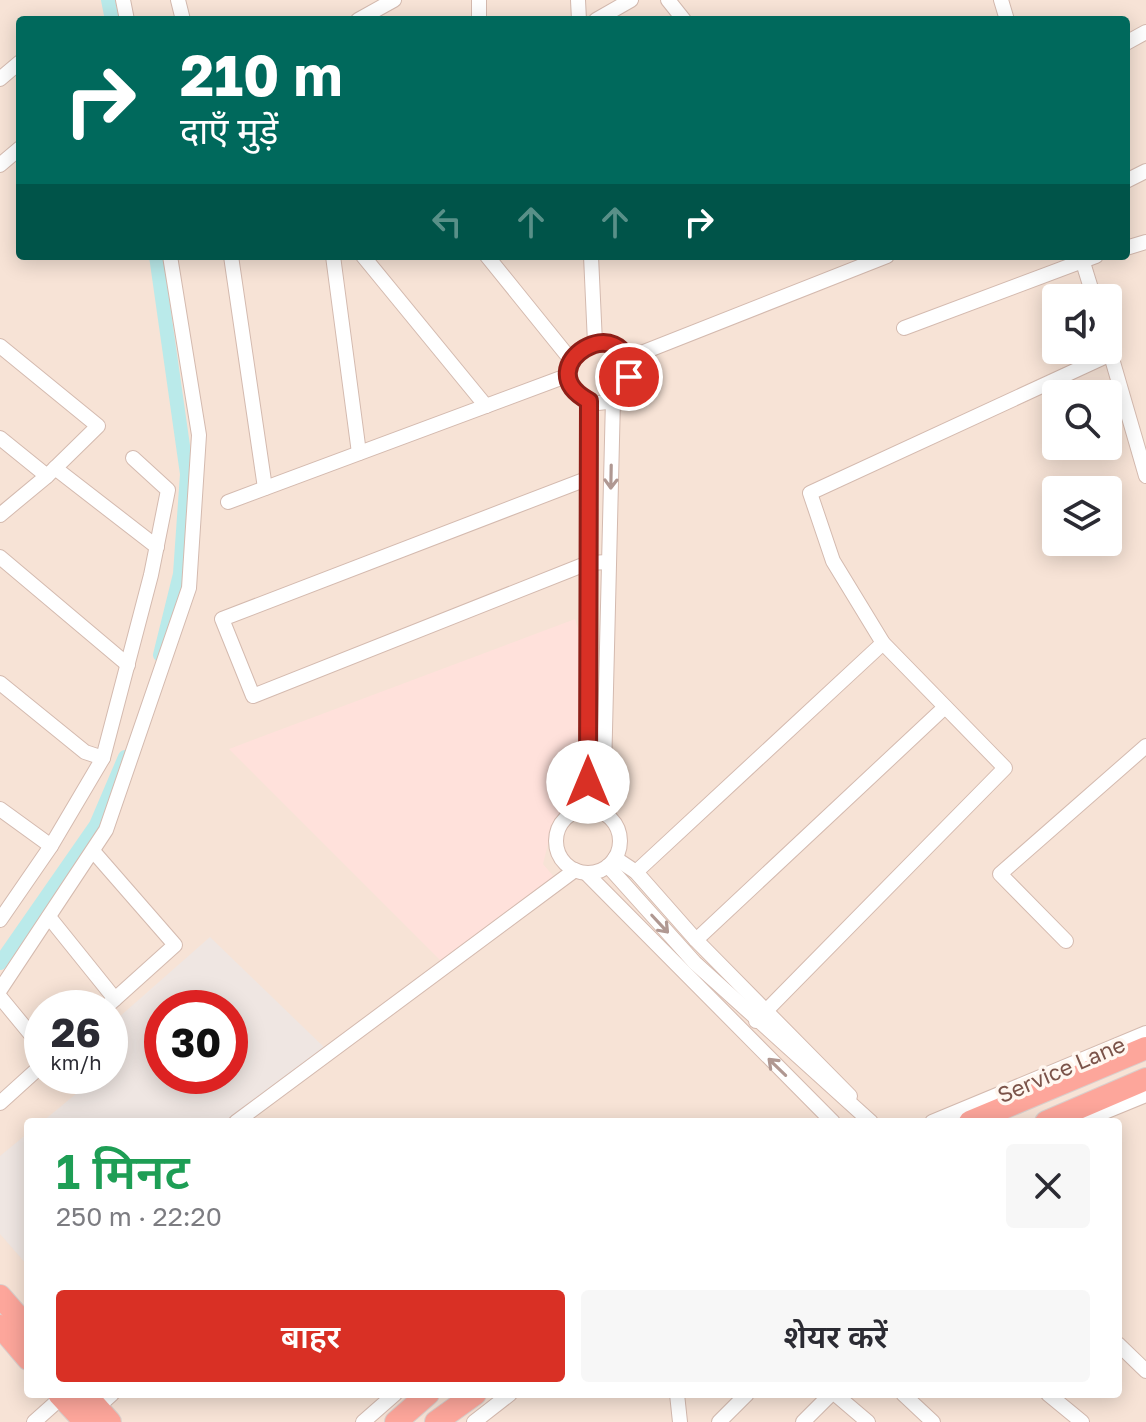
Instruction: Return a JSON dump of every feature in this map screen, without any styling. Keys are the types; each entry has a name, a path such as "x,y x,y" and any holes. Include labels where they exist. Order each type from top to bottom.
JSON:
{"highway":[{"path":"980,1118 1146,1048"},
{"path":"1056,1118 1146,1079"},
{"path":"0,1296 24,1323"},
{"path":"0,1326 24,1354"},
{"path":"396,1422 423,1398"},
{"path":"436,1422 469,1398"}],"street":[{"path":"365,16 394,0"},
{"path":"603,16 631,0"},
{"path":"668,0 681,16"},
{"path":"0,79 16,65"},
{"path":"0,165 16,151"},
{"path":"0,990 106,830 189,588 199,435 171,260"},
{"path":"232,260 265,488"},
{"path":"334,260 359,453"},
{"path":"366,260 486,406"},
{"path":"228,502 486,406 570,367 577,351 595,343 613,346 626,359 629,368 626,386 613,399 589,401 573,389 570,367 490,260"},
{"path":"591,260 595,343"},
{"path":"626,359 866,260"},
{"path":"904,328 1079,260"},
{"path":"1088,260 1092,284"},
{"path":"0,346 98,426 51,472 0,515"},
{"path":"761,1016 1005,768 883,643 833,561 810,493 1078,364"},
{"path":"1114,364 1145,466"},
{"path":"595,811 606,698 613,399"},
{"path":"589,401 588,698 595,811"},
{"path":"0,438 157,547"},
{"path":"589,440 612,439"},
{"path":"0,918 51,846 103,758 157,547 168,490 133,458"},
{"path":"589,478 222,619 253,696 588,563 609,562"},
{"path":"0,557 128,665"},
{"path":"588,623 607,624"},
{"path":"636,872 883,643"},
{"path":"0,683 85,752 103,758"},
{"path":"588,698 606,698"},
{"path":"696,940 945,707"},
{"path":"1066,941 1000,874 1146,746"},
{"path":"0,809 51,846"},
{"path":"612,862 620,838 611,819 595,811 566,817 557,835 560,856 581,871 829,1118"},
{"path":"93,851 175,945 125,990"},
{"path":"612,862 695,963 736,1001 761,1016"},
{"path":"241,1118 581,871 612,862 636,872 761,1016 866,1118"},
{"path":"49,917 101,990"},
{"path":"684,973 695,963"},
{"path":"0,997 24,1026"},
{"path":"723,1014 736,1001"},
{"name":"Service Lane","path":"942,1118 1146,1033"},
{"path":"0,1103 24,1081"},
{"path":"1090,1118 1146,1095"},
{"path":"1122,1348 1146,1371"},
{"path":"363,1422 390,1398"},
{"path":"474,1422 505,1398"},
{"path":"677,1398 680,1422"},
{"path":"719,1422 743,1398"},
{"path":"803,1422 829,1398"},
{"path":"838,1398 868,1422"},
{"path":"907,1398 933,1422"},
{"path":"1053,1398 1082,1422"},
{"path":"34,1422 87,1406"}],"shaded area":[{"path":"0,0 1146,0 1146,1422 0,1422"},
{"path":"575,619 583,644 574,812 549,840 543,864 560,884 449,969 229,749"},
{"path":"210,937 329,1052 241,1118 47,1118 76,1094 128,1094 128,1009 144,995 144,1094 248,1094 248,990 150,990"},
{"path":"24,1136 24,1261 0,1234 0,1156"}],"waterway":[{"path":"108,0 111,16"},
{"path":"157,260 187,474 180,574 160,655"},
{"path":"0,963 96,825 125,757"}],"route":[{"path":"588,782 589,401 573,389 569,379 571,360 585,346 604,343 621,351 629,368 629,377"}]}
